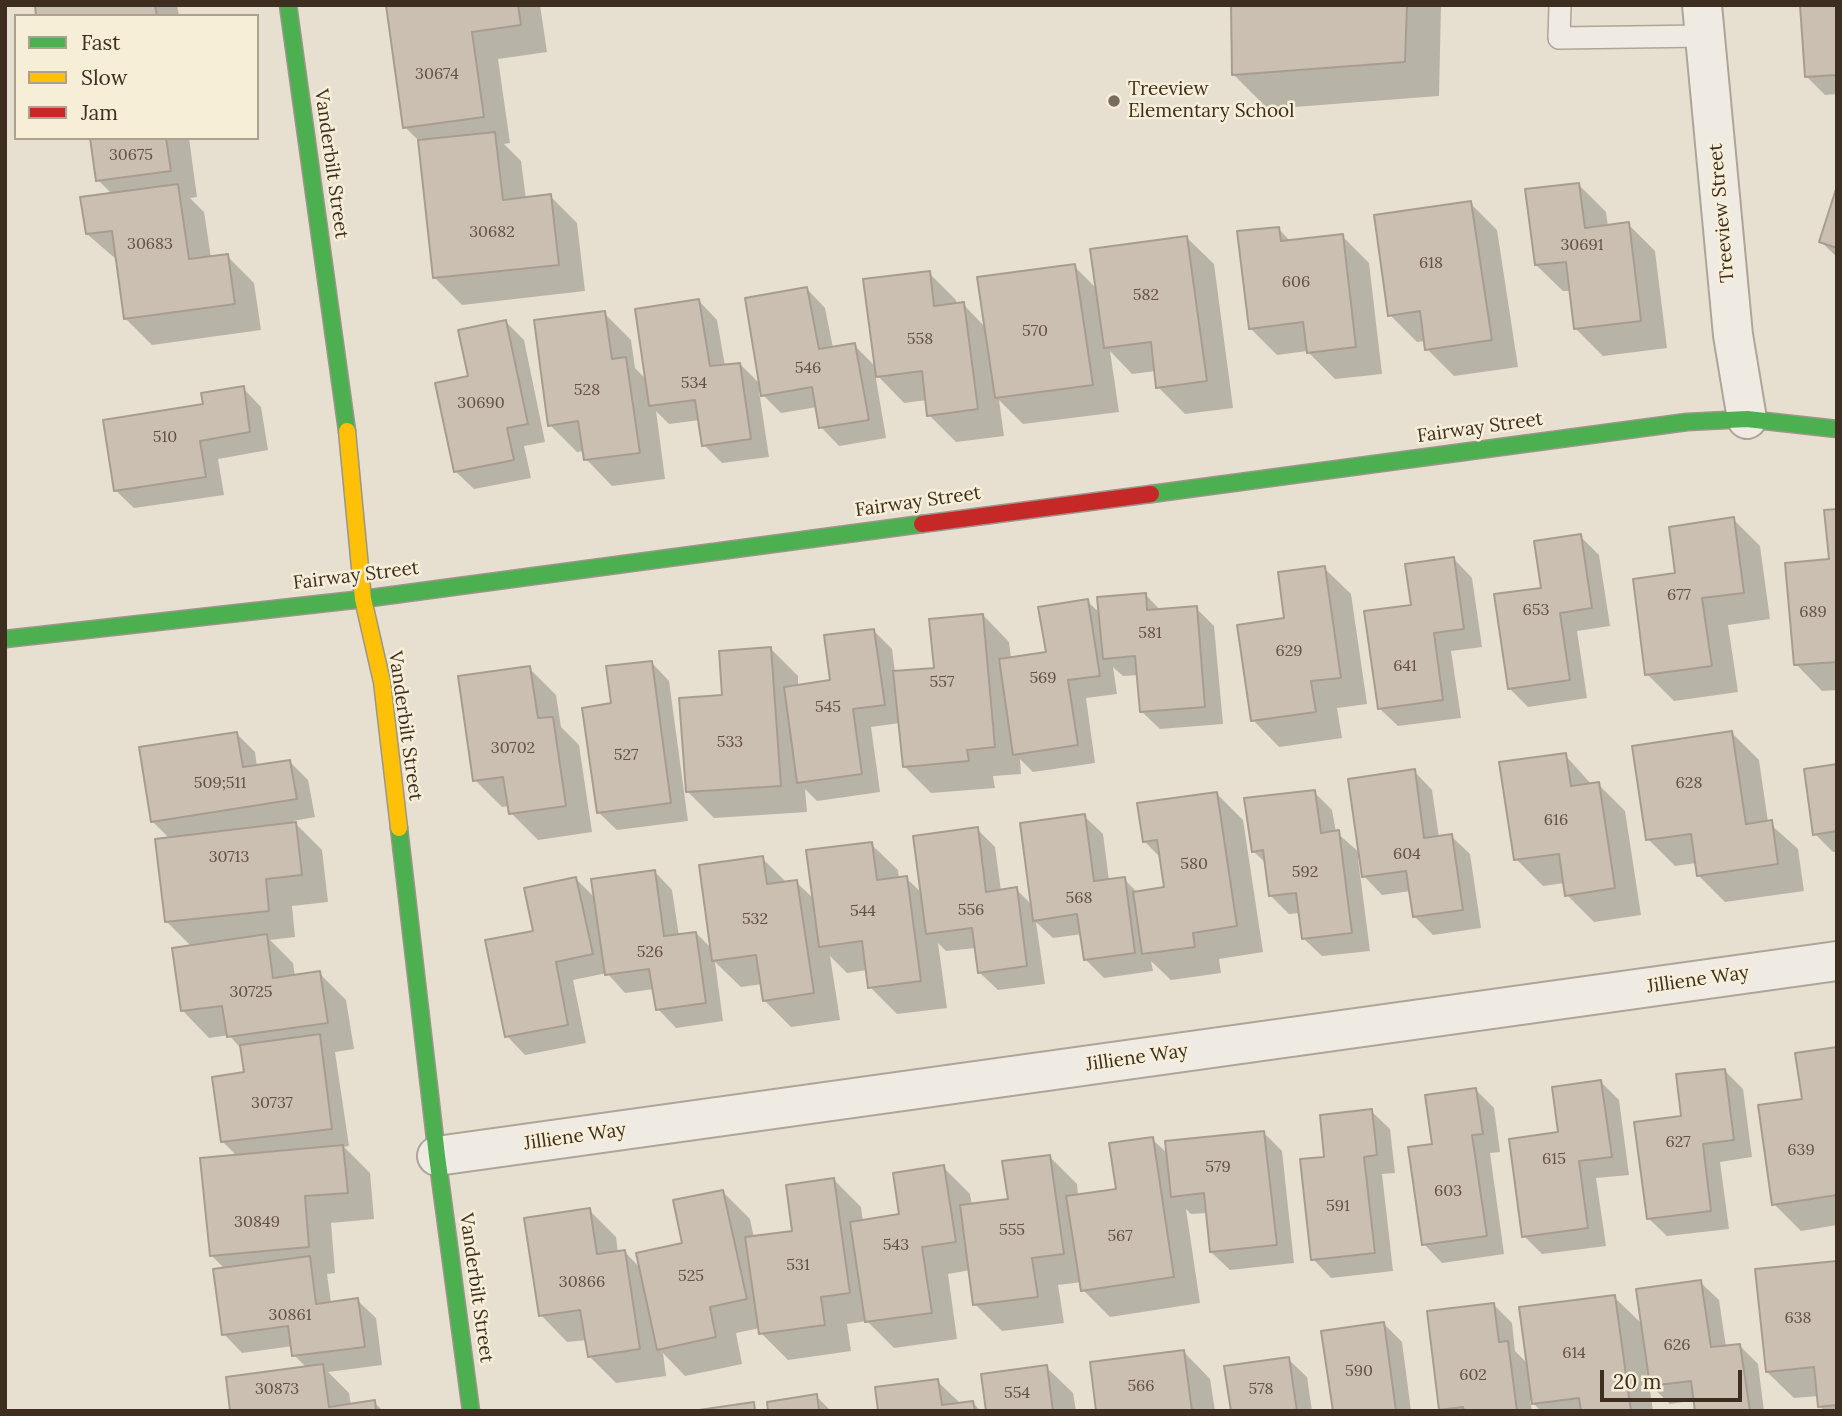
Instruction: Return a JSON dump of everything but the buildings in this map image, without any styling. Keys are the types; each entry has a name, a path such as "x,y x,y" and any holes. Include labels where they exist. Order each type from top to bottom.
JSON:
{"street":[{"name":"Vanderbilt Street","path":"288,5 355,492 363,599 382,682 437,1156 471,1411"},
{"name":"Treeview Street","path":"1704,20 1733,335 1747,419"},
{"name":"Fairway Street","path":"5,639 252,609 363,599 1687,422 1747,419 1837,429"},
{"name":"Jilliene Way","path":"437,1156 1837,961"}],"lane":[{"path":"1560,5 1559,38 1704,20"}],"traffic: fast":[{"path":"288,5 347,431"},
{"path":"1151,494 1687,422 1747,419 1837,429"},
{"path":"5,639 363,599 922,524"},
{"path":"399,828 437,1156 471,1411"}],"traffic: slow":[{"path":"347,431 363,599 382,682 399,828"}],"traffic: jam":[{"path":"922,524 1151,494"}],"place":[{"name":"Treeview Elementary School","path":"1114,101"}]}
